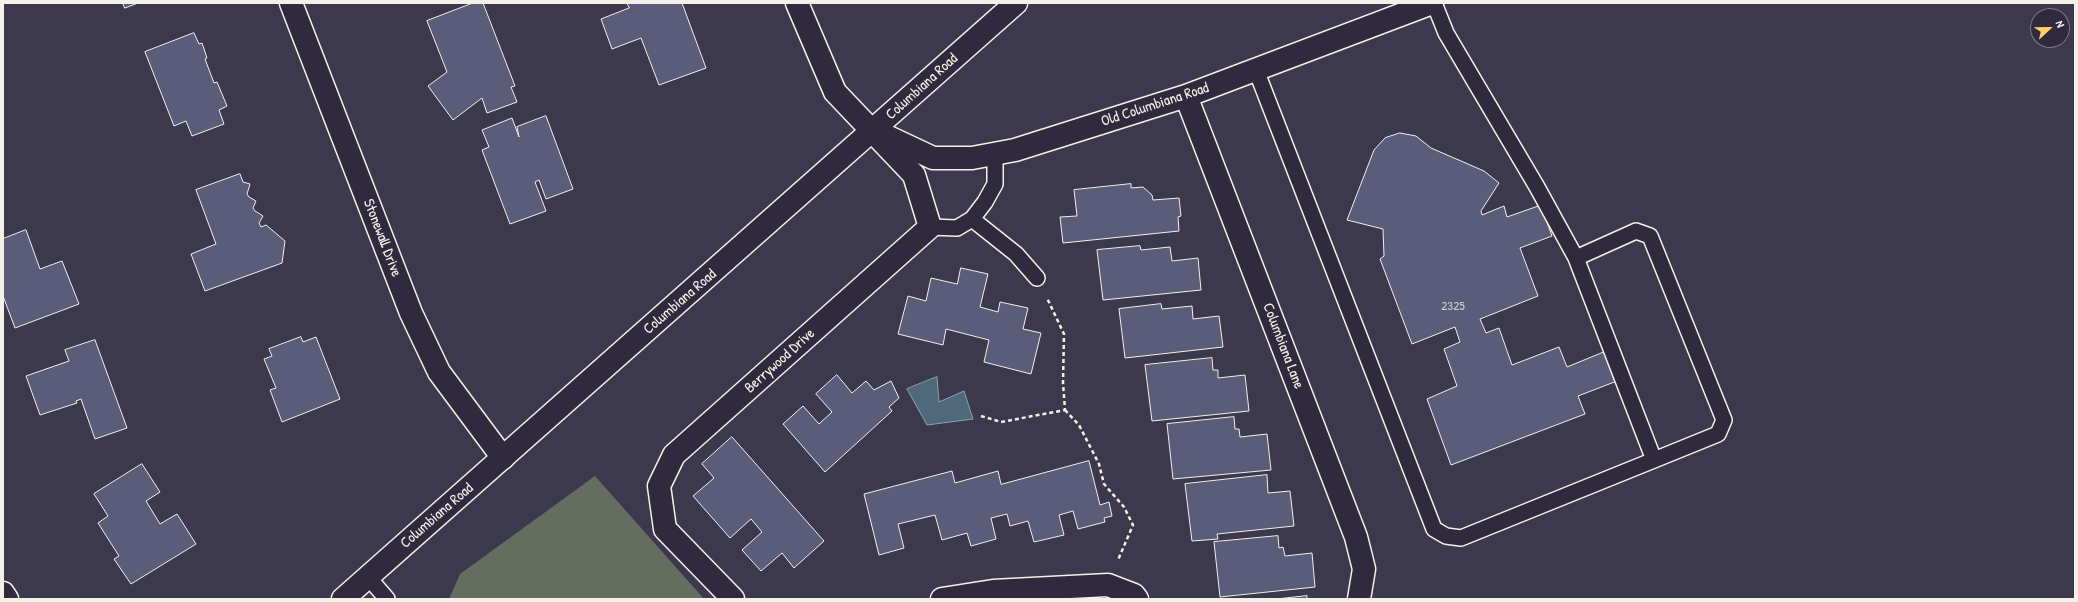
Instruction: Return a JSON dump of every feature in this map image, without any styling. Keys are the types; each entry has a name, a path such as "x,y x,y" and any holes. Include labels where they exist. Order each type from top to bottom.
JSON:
{"street":[{"name":"Stonewall Drive","path":"291,3 411,313 439,372 503,458"},
{"path":"797,3 835,92 874,130 914,175 930,228"},
{"name":"Columbiana Road","path":"343,599 1016,3"},
{"name":"Old Columbiana Road","path":"874,130 934,158 972,158 1015,150 1186,96 1433,3"},
{"name":"Columbiana Lane","path":"1186,96 1356,537 1364,569 1359,599"},
{"name":"Berrywood Drive","path":"733,599 665,530 660,486 674,455 930,228"},
{"path":"942,599 993,592 1108,585 1134,595 1137,599"},
{"path":"3,593 6,599"}],"lane":[{"path":"1433,3 1446,33 1537,187 1576,258 1654,460"},
{"path":"1256,70 1434,529 1446,536 1461,538 1718,434 1724,420 1650,236 1636,231 1576,258"},
{"path":"930,228 957,228 972,219 985,202 995,184 994,153"},
{"path":"972,219 1016,254 1037,278"},
{"path":"368,577 387,599"}],"path":[{"path":"1037,278 1064,334 1063,383 1065,410 1079,425 1099,464 1104,484 1124,507 1133,525 1108,585"},
{"path":"981,416 1001,422 1065,410"}],"green space":[{"path":"595,476 704,599 449,599 460,574"}],"water":[{"path":"937,377 939,402 964,391 973,419 927,425 907,389"}],"building":[{"path":"123,3 138,3 125,8"},
{"path":"473,3 483,3 515,86 511,87 517,102 487,113 482,98 453,120 428,86 447,72 427,21"},
{"path":"627,3 682,3 706,68 659,85 641,38 612,49 601,19 629,8"},
{"path":"194,33 199,44 202,43 207,58 205,59 214,83 217,82 227,106 219,110 224,124 192,136 186,121 174,126 145,52"},
{"path":"546,116 573,189 546,199 539,180 535,182 546,211 510,224 482,150 489,147 482,130 512,118 519,137 517,127"},
{"path":"1400,133 1416,136 1431,148 1484,171 1499,183 1481,211 1482,215 1504,206 1507,217 1541,205 1552,236 1520,248 1538,296 1480,319 1486,333 1499,328 1512,365 1559,347 1567,367 1606,351 1617,381 1578,396 1585,414 1451,465 1427,399 1457,386 1444,349 1460,342 1455,327 1412,344 1380,259 1384,256 1383,229 1347,220 1374,150 1385,138"},
{"path":"240,174 243,182 250,184 247,194 256,201 253,208 263,216 259,223 261,227 266,225 285,241 282,263 205,291 191,254 216,244 196,190"},
{"path":"1131,184 1131,188 1143,187 1152,195 1153,200 1179,198 1181,216 1178,217 1179,231 1063,243 1060,217 1077,216 1074,190"},
{"path":"26,230 40,269 62,261 79,304 15,328 3,296 3,239"},
{"path":"1140,246 1141,250 1170,247 1172,261 1198,258 1201,290 1103,300 1097,250"},
{"path":"961,268 988,274 980,307 998,312 1000,302 1028,308 1023,329 1041,333 1031,374 984,362 989,340 946,329 943,345 898,334 908,296 926,301 931,278 957,284"},
{"path":"1161,304 1162,309 1192,306 1193,319 1219,316 1223,347 1125,358 1119,309"},
{"path":"301,337 303,342 316,337 340,399 282,422 270,390 276,388 264,359 272,356 269,349"},
{"path":"95,340 127,428 95,439 81,399 76,401 77,403 40,415 26,376 69,361 65,350"},
{"path":"1212,358 1213,370 1218,370 1218,378 1245,375 1249,411 1152,421 1145,365"},
{"path":"837,375 852,393 866,381 874,390 891,381 899,398 889,407 892,411 825,472 783,424 803,406 819,424 832,412 816,394"},
{"path":"1234,417 1235,429 1239,429 1240,437 1267,434 1271,470 1173,479 1167,424"},
{"path":"732,437 824,541 794,568 782,553 761,571 742,550 762,532 751,519 730,538 693,496 714,478 702,464"},
{"path":"1089,461 1100,505 1109,502 1112,516 1104,518 1105,522 1078,529 1073,511 1059,515 1064,535 1034,542 1028,521 1010,526 1007,514 991,518 996,539 971,546 967,533 942,540 935,515 898,524 904,548 879,555 864,494 952,471 955,483 998,471 1001,484"},
{"path":"142,464 160,492 146,501 160,524 177,514 196,544 131,584 114,559 119,556 98,523 108,516 94,494"},
{"path":"1267,475 1268,493 1290,491 1294,526 1217,534 1218,539 1192,541 1185,484"},
{"path":"1278,536 1279,548 1283,547 1285,556 1312,553 1315,587 1220,597 1214,542"},
{"path":"1307,596 1307,599 1277,599"}]}
